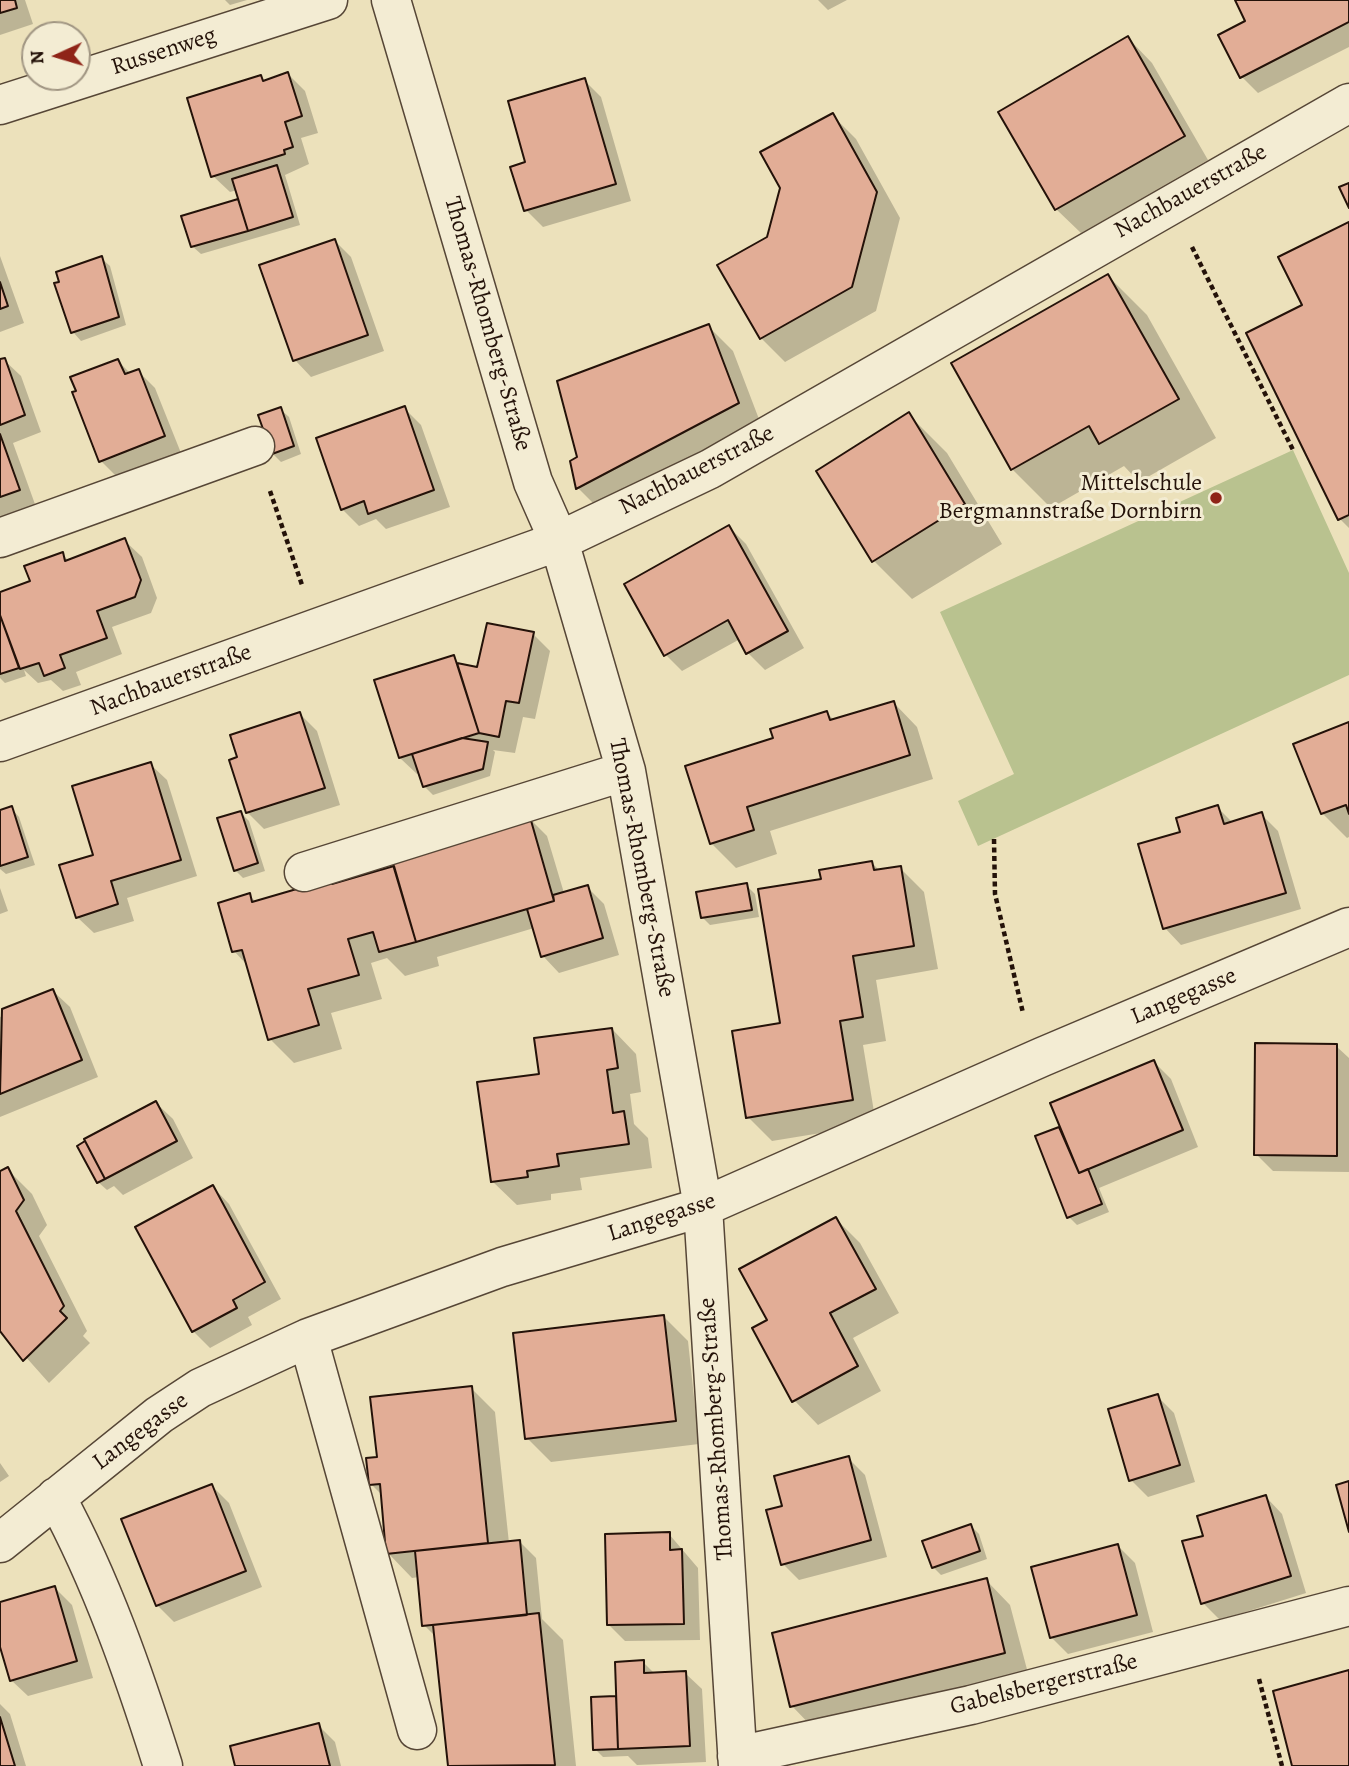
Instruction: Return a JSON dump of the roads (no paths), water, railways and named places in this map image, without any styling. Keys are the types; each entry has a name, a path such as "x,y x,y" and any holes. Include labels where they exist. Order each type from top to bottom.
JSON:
{"street":[{"name":"Russenweg","path":"0,105 328,0"},
{"name":"Thomas-Rhomberg-Straße","path":"391,0 533,482 559,541 626,771 703,1208 738,1761"},
{"name":"Nachbauerstraße","path":"0,742 559,541 710,469 1349,103"},
{"path":"0,538 255,446"},
{"path":"304,872 626,771"},
{"name":"Langegasse","path":"0,1543 159,1415 200,1388 308,1338 502,1267 703,1208 1042,1057 1349,927"},
{"path":"308,1338 417,1730"},
{"path":"57,1497 83,1548 139,1689 163,1766"},
{"name":"Gabelsbergerstraße","path":"738,1761 971,1705 1349,1606"}],"place":[{"name":"Mittelschule Bergmannstraße Dornbirn","path":"1216,498"}]}
